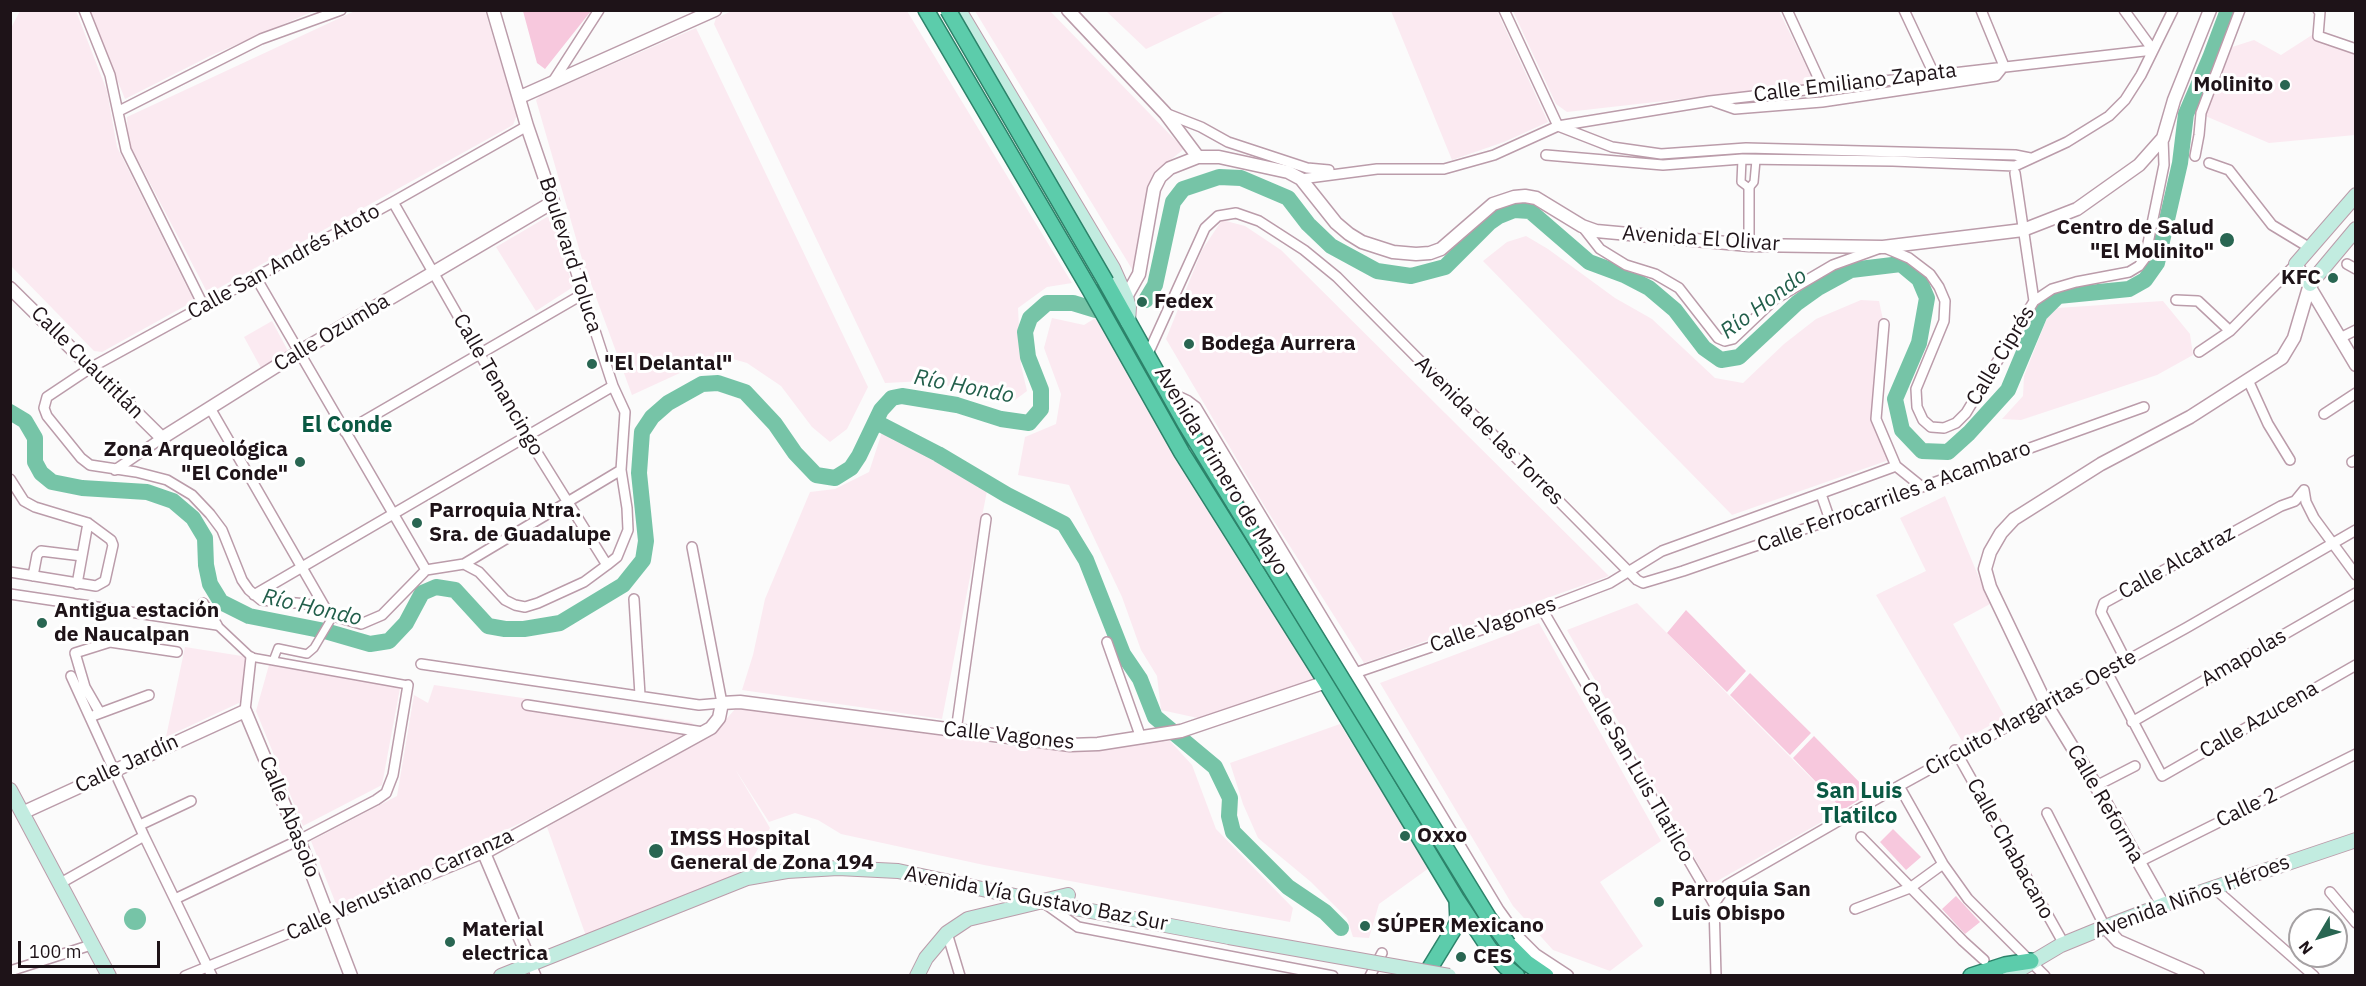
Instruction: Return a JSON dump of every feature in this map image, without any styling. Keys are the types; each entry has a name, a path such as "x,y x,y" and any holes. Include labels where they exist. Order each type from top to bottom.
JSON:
{"highway":[{"name":"Avenida Primero de Mayo","path":"926,10 1182,453 1326,682 1457,900 1489,948 1506,967 1517,975"},
{"name":"Avenida Primero de Mayo","path":"948,10 1185,423 1488,917 1508,944 1527,963 1546,975"},
{"path":"982,105 990,89 995,86 1006,89"},
{"path":"1425,975 1458,922 1457,900"},
{"path":"1978,969 2031,961"}],"main road":[{"name":"Avenida Primero de Mayo","path":"959,10 1113,268 1129,307 1128,322"},
{"path":"2296,264 2310,248 2321,226 2355,195"},
{"path":"2310,284 2355,229"},
{"path":"10,790 16,817 59,884 109,975"},
{"name":"Avenida Niños Héroes","path":"2009,975 2064,944 2105,927 2355,840"},
{"name":"Avenida Vía Gustavo Baz Sur","path":"501,975 534,970 747,878 787,871 838,868 898,871 1042,902 1449,975"},
{"path":"917,975 926,957 946,933 968,919 1068,895"}],"street":[{"path":"84,10 110,75 126,150 203,305"},
{"path":"119,111 261,39 341,10"},
{"name":"Boulevard Toluca","path":"494,10 527,126 613,386 625,412 621,470 628,530 617,557 608,566"},
{"path":"552,83 599,10"},
{"path":"520,97 715,10"},
{"path":"1068,10 1165,113 1198,157"},
{"path":"1504,10 1558,126 1612,147 1661,154 1746,148 2015,155 2030,158"},
{"path":"1786,10 1822,88"},
{"path":"1904,10 1934,74"},
{"path":"1710,100 1735,109 1822,102 1996,76 2004,66 1981,10"},
{"path":"2124,10 2153,50"},
{"path":"1545,155 1663,165 1742,159 1893,161 2015,166 2067,142 2109,116 2125,100 2173,10"},
{"path":"2163,138 2174,100 2210,10"},
{"path":"2195,156 2200,113 2240,10"},
{"path":"2318,10 2320,12 2318,36 2355,49"},
{"name":"Calle Emiliano Zapata","path":"1301,178 1346,172 1444,169 1494,155 1558,126 1710,100 2153,50"},
{"path":"1165,113 1201,127 1228,142 1293,164 1307,168 1346,172"},
{"name":"Calle San Andrés Atoto","path":"115,470 90,465 81,458 47,416 44,402 47,397 92,367 527,126"},
{"name":"Avenida El Olivar","path":"1301,178 1336,224 1362,242 1393,252 1416,254 1441,249 1493,204 1514,197 1526,196 1536,198 1581,226 1612,233 1749,245 1883,247 2023,230 2077,209 2139,165 2163,138"},
{"name":"Calle Ciprés","path":"1883,247 1909,258 1930,274 1946,301 1944,321 1916,389 1917,407 1923,420 1931,427 1944,428 1956,423 1966,413 2034,301 2052,289 2129,272 2139,266 2145,258 2163,165 2163,138"},
{"path":"1661,154 1663,165"},
{"path":"1126,297 1139,274 1154,189 1160,177 1170,168 1198,157 1219,157 1288,172 1301,178"},
{"path":"1742,159 1741,182 1749,188"},
{"path":"1749,245 1749,188 1754,182 1756,160"},
{"path":"2209,163 2229,170 2272,225 2310,248"},
{"path":"2015,173 2034,301"},
{"name":"Calle Tenancingo","path":"393,202 526,435 608,566"},
{"name":"Calle Ozumba","path":"115,470 299,352 553,202"},
{"name":"Avenida de las Torres","path":"1147,356 1205,228 1218,216 1236,213 1259,221 1304,250 1337,277 1643,583"},
{"path":"1581,226 1600,249 1626,265 1655,274 1679,288 1718,338 1725,341 1732,339 1775,299 1833,266 1883,247"},
{"path":"2199,352 2230,332 2296,264 2310,284 2355,365"},
{"path":"255,276 426,570"},
{"path":"2289,460 2268,424 2248,380 2282,358 2294,338 2310,284"},
{"name":"Calle Cuautitlán","path":"10,288 162,438"},
{"path":"345,432 583,294"},
{"path":"2176,300 2198,301 2230,332"},
{"path":"1884,324 1876,419 1896,466 1922,488"},
{"path":"2340,338 2355,330"},
{"name":"Calle Reforma","path":"2163,905 2096,786 2046,704 1990,587 1985,569 1990,552 2001,533 2014,519 2101,464 2190,417 2248,380"},
{"path":"254,595 613,386"},
{"name":"Avenida Primero de Mayo","path":"1168,393 1195,408 1504,920 1535,955 1567,975"},
{"path":"2324,414 2355,393"},
{"name":"Calle Ferrocarriles a Acambaro","path":"1643,583 1922,488 2144,407"},
{"path":"210,408 330,616"},
{"name":"Calle Ferrocarriles a Acambaro","path":"1629,571 1662,551 1896,466"},
{"path":"115,470 136,472 167,480 192,495 222,530 242,580 261,600 307,604 330,616 361,624 370,622 394,605 426,570 464,564 621,470"},
{"path":"10,479 24,501 34,507 88,524 111,540 113,545 105,581 96,586 10,572"},
{"name":"Calle Alcatraz","path":"2126,661 2101,612 2104,603 2295,501 2304,490 2306,502 2314,518 2333,543"},
{"path":"1821,494 1830,520"},
{"path":"956,731 986,519"},
{"path":"77,584 88,524"},
{"name":"Circuito Margaritas Oeste","path":"1714,904 1727,885 1956,752 2107,672 2355,530"},
{"path":"2333,543 2355,575"},
{"path":"421,664 699,705 722,703 692,547"},
{"path":"33,576 37,555 41,551 82,556"},
{"path":"464,564 478,572 505,600 525,607 584,582 608,566"},
{"name":"Calle Vagones","path":"1355,673 1542,609 1610,583 1629,571"},
{"name":"Amapolas","path":"2132,722 2355,593"},
{"path":"10,594 216,625"},
{"path":"634,599 640,695"},
{"path":"175,899 299,840 386,793 393,775 408,685 251,657 216,625 203,603"},
{"name":"Calle San Luis Tlatilco","path":"1542,609 1714,904 1716,975"},
{"path":"273,661 278,648 307,654 321,637 330,616"},
{"path":"100,713 85,687 75,653 111,642 177,652"},
{"path":"1107,642 1141,738"},
{"path":"244,711 251,657"},
{"name":"Calle Azucena","path":"2132,722 2162,776 2355,665"},
{"path":"2107,672 2132,722"},
{"path":"71,676 144,836 210,971"},
{"name":"Calle Vagones","path":"722,703 740,702 1070,745 1141,738 1181,731 1326,682"},
{"path":"90,717 149,695"},
{"name":"Calle Venustiano Carranza","path":"185,975 210,971 484,853 711,728 719,718 722,703"},
{"path":"527,705 703,732"},
{"name":"Calle Jardín","path":"16,817 244,711"},
{"name":"Calle Abasolo","path":"244,711 299,840 351,975"},
{"path":"1375,765 1401,749"},
{"name":"Calle Chabacano","path":"1956,752 2064,944"},
{"name":"Calle 2","path":"2139,862 2355,754"},
{"path":"2096,786 2135,766"},
{"path":"1899,786 1943,864 1968,899 2045,975"},
{"path":"140,825 191,801"},
{"path":"2047,813 2105,927 2118,941 2198,975"},
{"path":"59,884 144,836"},
{"path":"1861,837 1910,888 1978,969"},
{"path":"484,853 534,970"},
{"path":"1855,909 1910,888 1943,864"},
{"path":"2214,888 2314,975"},
{"path":"2330,892 2355,923"},
{"path":"1042,902 1078,927 1333,975"},
{"path":"946,933 960,975"},
{"path":"10,971 91,945"},
{"path":"1370,975 1382,953"}],"shaded area":[{"path":"357,10 485,11 517,115 513,125 208,294 128,141 127,117"},
{"path":"523,10 591,11 545,69 537,63"},
{"path":"20,11 76,11 107,91 117,147 194,301 102,352 94,351 11,266 10,30"},
{"path":"89,11 314,11 210,56 125,99"},
{"path":"732,11 907,11 1072,283 1047,287 1018,308 1021,365 1027,391 1015,400 926,381 885,383 714,24 716,18"},
{"path":"975,11 1050,11 1184,149 1158,170 1149,193 1135,274"},
{"path":"1106,11 1226,11 1146,49"},
{"path":"1391,11 1497,11 1548,122 1504,142 1452,160"},
{"path":"1513,11 1779,11 1815,84 1567,112 1556,104"},
{"path":"696,28 868,387 847,429 830,442 812,427 781,386 747,363 719,355 632,395 582,259 536,100 540,96"},
{"name":"Molinito","path":"2312,35 2355,53 2355,135 2269,143 2203,115 2229,48 2254,40 2281,55"},
{"path":"547,217 552,219 573,287 536,311 496,247"},
{"path":"1222,220 1245,226 1281,250 1609,576 1364,663 1265,507 1166,339 1202,250"},
{"path":"1526,236 1548,249 1615,298 1652,319 1715,378 1743,383 1784,344 1816,319 1861,300 1879,301 1884,324 1875,364 1872,416 1889,460 1732,515 1483,261 1507,242"},
{"path":"2163,301 2190,334 2193,355 2157,375 2021,420 2002,419 2023,396 2024,376 2047,318 2057,308"},
{"path":"1097,317 1316,680 1207,720 1161,710 1157,676 1141,650 1122,597 1069,485 1018,475 1025,437 1056,424 1061,394 1044,348 1052,318 1084,325"},
{"path":"272,321 288,351 261,368 244,337"},
{"path":"883,429 987,491 942,719 742,690 753,655 765,599 810,492 835,489 869,472"},
{"path":"1945,496 1990,604 1953,624 2005,717 1962,741 1876,595 1926,571 1900,518"},
{"path":"1637,603 1843,810 1710,885 1567,630"},
{"path":"1686,610 1746,671 1727,692 1667,633"},
{"path":"1539,623 1661,841 1600,882 1643,946 1610,971 1553,950 1513,906 1380,683"},
{"path":"185,647 248,657 241,702 166,737"},
{"path":"269,665 400,688 382,785 303,826 256,711"},
{"path":"1750,673 1811,733 1790,755 1730,695"},
{"path":"434,685 693,723 686,733 529,819 457,853 408,880 338,909 311,841 397,796 414,695 428,703"},
{"path":"747,707 1026,748 1066,749 1170,741 1192,765 1216,829 1293,908 1290,922 984,865 841,834 818,820 795,813 769,822 735,769 770,828 744,873 586,936 547,827 713,734 736,708"},
{"path":"1340,724 1429,868 1379,904 1369,938 1353,937 1347,918 1311,882 1258,838 1243,804 1230,763"},
{"path":"1814,736 1870,793 1843,810 1793,758"},
{"path":"1893,829 1921,857 1906,870 1880,842"},
{"path":"1956,896 1980,922 1965,934 1942,909"},
{"path":"135,908 143,911 146,919 143,927 135,930 127,927 124,919 127,911"}],"waterway":[{"name":"Río Hondo","path":"1146,300 1155,285 1173,202 1183,189 1219,177 1241,178 1288,198 1308,224 1331,246 1377,271 1411,276 1445,267 1499,216 1514,210 1530,211 1589,262 1624,275 1649,288 1675,310 1704,348 1721,360 1739,357 1797,303 1818,288 1851,270 1901,264 1919,279 1927,298 1919,343 1895,399 1902,430 1922,451 1948,452 1969,433 2008,390 2040,314 2058,296 2129,289 2145,280 2157,263 2180,163 2186,114 2228,10"},
{"name":"Río Hondo","path":"10,412 25,421 35,438 35,462 41,473 52,482 82,488 147,492 173,501 193,518 205,538 206,565 210,584 221,602 249,616 325,631 370,644 389,641 406,623 422,593 436,587 455,590 488,626 524,629 560,623 623,585 643,560 646,541 639,473 642,432 652,417 668,403 702,384 718,383 745,392 775,424 795,453 816,475 835,478 851,468 881,410 892,398 902,396 957,405 1001,419 1029,423 1041,409 1041,390 1028,357 1025,332 1030,318 1047,303 1073,303 1096,310"},
{"path":"876,422 1064,524 1086,560 1123,654 1140,679 1155,717 1215,767 1230,798 1229,816 1233,832 1288,887 1325,912 1341,928"}],"place":[{"name":"Molinito","path":"2285,85"},
{"name":"Centro de Salud \"El Molinito\"","path":"2227,240"},
{"name":"KFC","path":"2333,278"},
{"name":"Fedex","path":"1142,302"},
{"name":"Bodega Aurrera","path":"1189,344"},
{"name":"\"El Delantal\"","path":"592,364"},
{"name":"Zona Arqueológica \"El Conde\"","path":"300,462"},
{"name":"Parroquia Ntra. Sra. de Guadalupe","path":"417,523"},
{"name":"Antigua estación de Naucalpan","path":"42,623"},
{"name":"Oxxo","path":"1405,836"},
{"name":"IMSS Hospital General de Zona 194","path":"656,851"},
{"name":"Parroquia San Luis Obispo","path":"1659,902"},
{"name":"SÚPER Mexicano","path":"1365,926"},
{"name":"Material electrica","path":"450,942"},
{"name":"CES","path":"1461,957"}],"district":[{"name":"El Conde","path":"347,426"},
{"name":"San Luis Tlatilco","path":"1859,804"}]}
